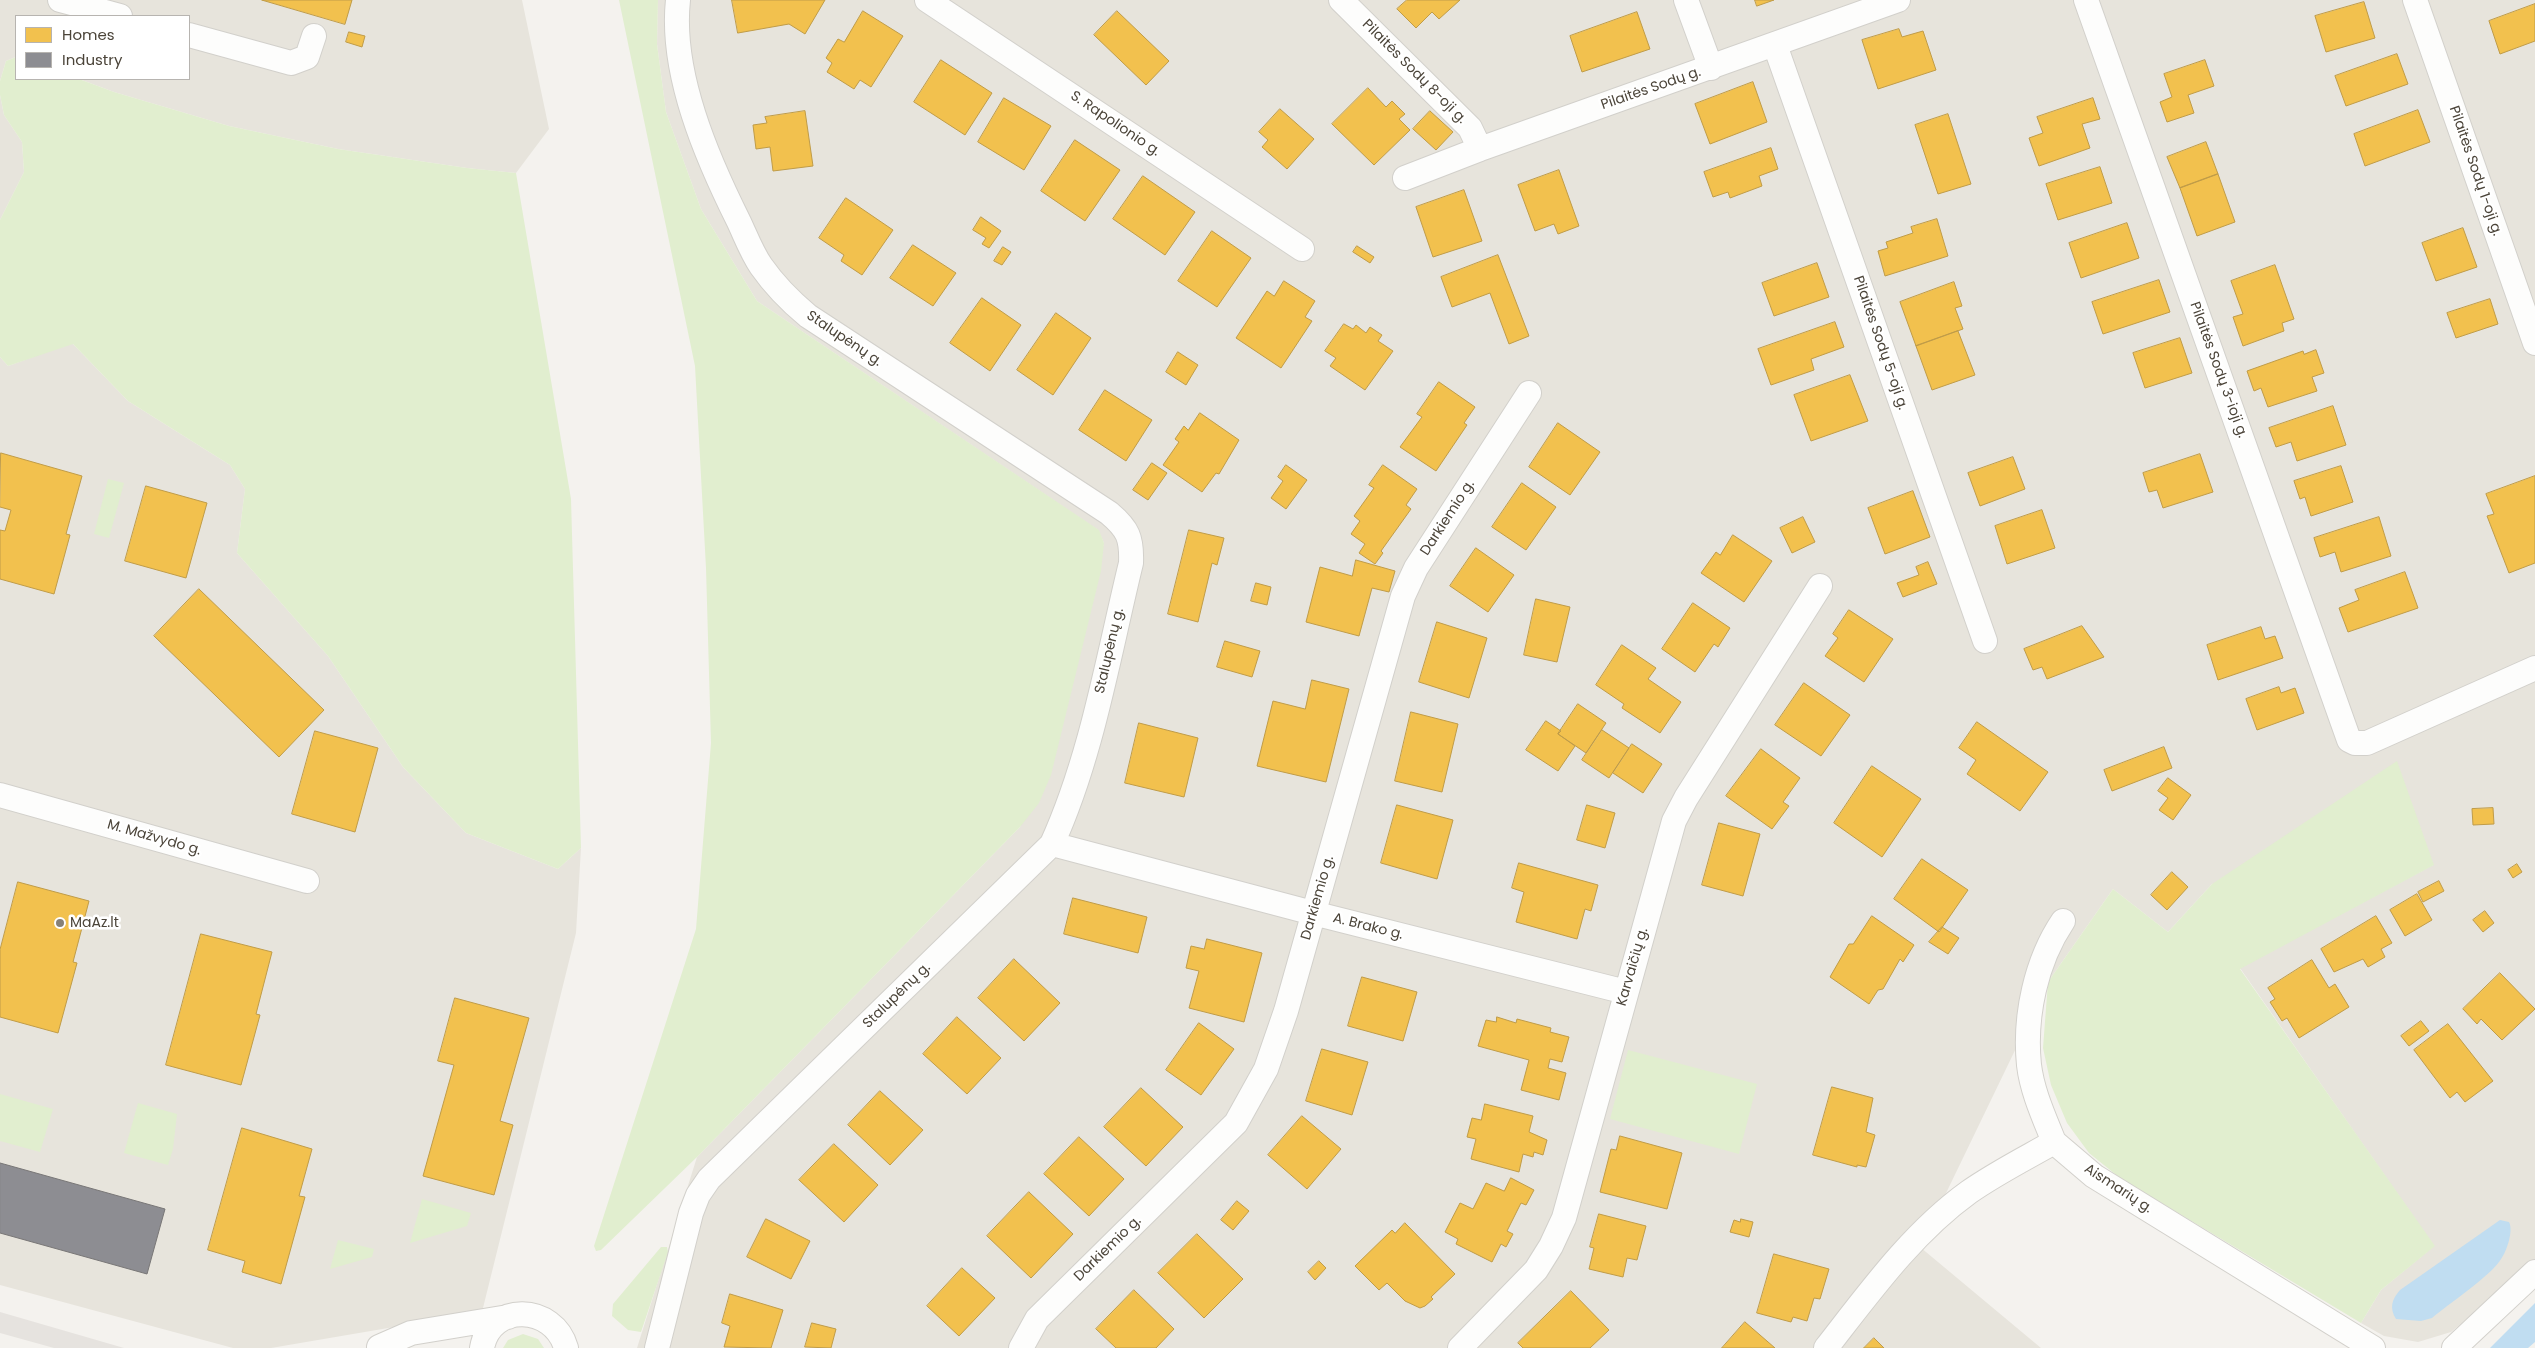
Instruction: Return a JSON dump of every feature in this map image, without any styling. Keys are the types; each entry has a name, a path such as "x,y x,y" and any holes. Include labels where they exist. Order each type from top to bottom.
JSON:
{"street":[{"path":"60,0 116,15"},
{"name":"Stalupėnų g.","path":"657,1348 688,1222 698,1196 709,1179 1052,844 1070,803 1093,721 1131,563 1132,543 1123,525 1109,514 808,316 782,294 760,264 725,194 692,111 680,52 676,20 678,0"},
{"name":"S. Rapolionio g.","path":"927,0 1302,249"},
{"name":"Pilaitės Sodų 8-oji g.","path":"1341,0 1470,128 1480,149"},
{"path":"1686,0 1710,68"},
{"name":"Pilaitės Sodų g.","path":"1405,178 1480,149 1898,0"},
{"name":"Pilaitės Sodų 3-ioji g.","path":"2086,0 2349,740 2355,743 2367,743 2535,668"},
{"name":"Pilaitės Sodų 1-oji g.","path":"2415,0 2535,343"},
{"path":"190,35 291,63 307,56 314,36"},
{"name":"Pilaitės Sodų 5-oji g.","path":"1774,45 1985,641"},
{"name":"Darkiemio g.","path":"1021,1348 1036,1319 1236,1123 1266,1069 1286,1011 1404,596 1416,568 1529,393"},
{"name":"Karvaičių g.","path":"1460,1348 1536,1270 1551,1246 1564,1218 1674,821 1686,798 1820,586"},
{"name":"M. Mažvydo g.","path":"0,795 307,881"},
{"name":"A. Brako g.","path":"1052,844 1313,913 1626,992"},
{"path":"1826,1348 1880,1279 1940,1215 1970,1191 2054,1142 2037,1100 2029,1065 2029,1031 2035,986 2042,961 2063,921"},
{"name":"Aismarių g.","path":"2054,1142 2094,1176 2373,1348"},
{"path":"2454,1348 2535,1272"},
{"path":"382,1348 411,1333 520,1314 534,1315 546,1320 557,1329 568,1346"},
{"path":"482,1348 488,1333 497,1323 508,1317"}],"shaded area":[{"path":"0,0 522,0 549,129 516,173 467,168 338,149 229,126 114,92 82,80 190,80 190,15 15,15 15,57 6,61 0,81"},
{"path":"658,0 2535,0 2535,1262 2451,1332 2418,1342 2384,1336 2361,1323 2381,1290 2434,1246 2240,968 2433,865 2212,884 2168,932 2113,889 2048,982 1920,1247 2041,1348 637,1348 697,1157 1020,827 1104,543 1098,530 757,301 701,209 666,112 657,44"},
{"path":"0,95 4,115 22,142 24,172 0,220"},
{"path":"72,343 128,401 230,465 245,489 237,553 328,656 403,767 466,833 558,869 581,848 576,933 482,1312 271,1348 233,1348 0,1285 0,357 8,366"},
{"path":"0,1312 124,1348 54,1348 0,1333"}],"green space":[{"path":"619,0 658,0 657,44 666,112 701,209 757,301 1099,530 1104,543 1101,571 1051,775 1039,803 1020,827 697,1157 601,1250 596,1251 594,1246 696,929 711,743 706,568 695,366"},
{"path":"15,57 15,80 82,80 114,92 229,126 338,149 467,168 516,173 571,499 581,848 558,869 466,833 403,767 328,656 237,553 245,489 230,465 128,401 73,344 8,366 0,357 0,220 24,172 22,142 4,115 0,95 0,81 6,61"},
{"path":"108,479 124,483 109,538 94,534"},
{"path":"2397,761 2434,865 2240,969 2435,1246 2381,1290 2361,1323 2120,1178 2089,1153 2067,1123 2051,1085 2043,1048 2048,982 2113,889 2168,932 2212,884"},
{"path":"1628,1050 1757,1084 1739,1154 1610,1119"},
{"path":"0,1094 53,1109 40,1152 0,1141"},
{"path":"138,1103 177,1114 173,1149 168,1165 124,1153"},
{"path":"422,1199 471,1213 467,1226 410,1243"},
{"path":"338,1240 374,1249 372,1257 330,1269"},
{"path":"661,1247 667,1247 668,1252 641,1332 628,1330 612,1316 613,1304"},
{"path":"523,1334 538,1339 544,1348 503,1348 508,1340"}],"water":[{"path":"2500,1220 2509,1222 2511,1231 2504,1254 2493,1269 2432,1318 2421,1321 2396,1319 2392,1304 2400,1290"},
{"path":"2535,1303 2535,1342 2528,1348 2490,1348"}],"building: Homes":[{"path":"262,0 352,0 345,24"},
{"path":"732,0 825,0 805,34 789,24 738,33"},
{"path":"1407,0 1460,0 1439,19 1432,12 1416,28 1397,9"},
{"path":"1755,0 1774,0 1757,6"},
{"path":"2364,2 2375,38 2326,52 2315,16"},
{"path":"2535,4 2535,41 2500,54 2489,21"},
{"path":"863,11 903,36 871,87 860,80 854,89 827,72 832,63 826,58 838,39 844,42"},
{"path":"1117,11 1169,61 1146,85 1094,35"},
{"path":"1637,12 1650,49 1582,72 1570,36"},
{"path":"1899,29 1902,37 1923,31 1936,70 1878,89 1862,40"},
{"path":"349,32 365,36 362,47 346,42"},
{"path":"2397,54 2408,84 2346,106 2335,76"},
{"path":"941,60 992,93 965,135 914,102"},
{"path":"2205,60 2214,86 2188,95 2194,113 2167,122 2160,102 2172,97 2164,74"},
{"path":"1753,82 1767,122 1710,144 1695,104"},
{"path":"1368,88 1386,107 1392,101 1405,114 1399,119 1410,130 1374,165 1332,124"},
{"path":"1004,98 1051,126 1024,170 978,142"},
{"path":"2093,98 2100,119 2082,124 2090,148 2039,166 2029,138 2043,133 2037,117"},
{"path":"1280,109 1314,139 1287,169 1262,147 1268,140 1259,132"},
{"path":"2418,110 2430,142 2365,166 2354,134"},
{"path":"805,111 813,166 773,171 770,147 756,149 753,125 767,123 765,117"},
{"path":"1430,111 1453,132 1436,150 1413,129"},
{"path":"1948,114 1971,184 1938,194 1915,125"},
{"path":"1075,140 1120,170 1085,221 1041,191"},
{"path":"2206,142 2218,174 2180,188 2167,157"},
{"path":"1771,148 1778,169 1759,176 1762,186 1730,198 1728,192 1713,197 1704,172"},
{"path":"2100,167 2112,203 2058,220 2046,184"},
{"path":"1559,170 1579,226 1558,234 1554,224 1535,231 1518,185"},
{"path":"2218,174 2235,222 2197,236 2180,188"},
{"path":"1143,176 1195,212 1165,255 1113,219"},
{"path":"1464,190 1482,241 1433,257 1416,207"},
{"path":"846,198 893,230 862,275 841,261 844,255 819,238"},
{"path":"981,217 1001,231 989,248 982,244 986,238 973,230"},
{"path":"1937,219 1948,256 1885,276 1878,251 1888,248 1886,242 1913,233 1911,227"},
{"path":"2127,223 2139,258 2081,278 2069,243"},
{"path":"2463,228 2477,267 2436,281 2422,243"},
{"path":"1212,231 1251,258 1217,307 1178,281"},
{"path":"913,245 956,273 933,306 890,278"},
{"path":"1357,246 1374,257 1370,263 1353,252"},
{"path":"1003,247 1011,252 1002,265 994,261"},
{"path":"1498,255 1529,336 1509,344 1490,293 1452,307 1441,277"},
{"path":"1817,263 1829,297 1774,316 1762,283"},
{"path":"2275,265 2294,319 2282,323 2284,331 2243,346 2233,317 2243,314 2231,281"},
{"path":"2159,280 2170,312 2103,334 2092,302"},
{"path":"1284,281 1315,301 1305,317 1312,321 1281,368 1236,338 1267,291 1274,296"},
{"path":"1954,282 1962,306 1955,308 1963,329 1916,346 1900,302"},
{"path":"982,298 1021,325 990,371 950,343"},
{"path":"2490,299 2498,324 2456,338 2447,313"},
{"path":"1056,313 1091,338 1053,395 1017,370"},
{"path":"1835,322 1844,347 1811,359 1814,370 1771,385 1758,349"},
{"path":"1344,324 1353,329 1356,325 1366,333 1370,327 1382,335 1378,341 1393,351 1365,390 1330,366 1336,358 1325,351"},
{"path":"1958,331 1975,375 1932,390 1916,346"},
{"path":"2180,338 2192,373 2145,388 2133,353"},
{"path":"2316,350 2324,373 2312,377 2317,391 2268,407 2261,388 2254,391 2247,371 2303,351 2304,354"},
{"path":"1178,352 1198,365 1186,385 1166,372"},
{"path":"1850,375 1868,421 1811,441 1794,395"},
{"path":"1439,382 1475,407 1464,423 1467,425 1436,471 1400,447 1422,417 1417,414"},
{"path":"1105,390 1152,420 1126,461 1079,430"},
{"path":"2333,406 2346,445 2297,461 2291,442 2276,447 2269,428"},
{"path":"1200,413 1239,440 1219,474 1216,473 1202,492 1163,465 1179,442 1175,439 1184,426 1188,430"},
{"path":"1558,423 1600,452 1570,495 1529,467"},
{"path":"1,453 82,476 66,534 70,535 54,594 0,579 0,530 5,531 11,510 0,507"},
{"path":"2200,454 2213,492 2163,508 2157,490 2149,492 2143,473"},
{"path":"2013,457 2025,489 1980,506 1968,473"},
{"path":"1152,463 1167,473 1148,500 1133,490"},
{"path":"1286,465 1307,480 1286,509 1271,498 1283,481 1278,477"},
{"path":"1383,465 1417,489 1406,505 1411,509 1381,551 1383,553 1375,564 1359,553 1365,544 1351,534 1360,521 1354,516 1374,488 1369,485"},
{"path":"2341,466 2353,502 2311,516 2305,497 2300,499 2294,481"},
{"path":"2535,476 2535,563 2509,573 2487,516 2494,514 2486,494"},
{"path":"1522,483 1556,507 1526,550 1492,527"},
{"path":"146,486 207,503 186,578 125,561"},
{"path":"1913,491 1930,537 1885,554 1868,508"},
{"path":"2042,510 2055,548 2007,564 1995,526"},
{"path":"1803,517 1815,542 1792,553 1780,528"},
{"path":"2379,517 2391,556 2341,572 2335,552 2320,557 2314,538"},
{"path":"1189,530 1224,538 1217,565 1212,563 1198,622 1168,614"},
{"path":"1733,535 1772,561 1744,602 1701,573 1716,552 1720,555"},
{"path":"1476,548 1514,575 1488,612 1450,586"},
{"path":"1356,560 1395,571 1389,592 1372,588 1359,636 1306,622 1320,567 1352,576"},
{"path":"1928,562 1937,584 1903,597 1897,583 1919,575 1916,567"},
{"path":"2405,572 2418,608 2348,632 2339,608 2359,600 2355,590"},
{"path":"1256,583 1271,587 1267,605 1251,601"},
{"path":"199,589 324,710 279,757 154,636"},
{"path":"1536,599 1570,607 1557,662 1524,655"},
{"path":"1693,603 1730,628 1718,647 1714,644 1695,672 1662,649"},
{"path":"1849,610 1893,639 1864,682 1825,656 1838,638 1833,634"},
{"path":"1437,622 1487,638 1469,698 1419,682"},
{"path":"2082,626 2104,657 2047,679 2042,667 2033,670 2024,649"},
{"path":"2261,627 2265,639 2275,636 2283,658 2218,680 2207,645"},
{"path":"1225,641 1260,651 1252,677 1217,667"},
{"path":"1622,645 1656,668 1648,679 1681,702 1660,733 1622,708 1624,704 1596,685"},
{"path":"1312,680 1349,689 1326,782 1257,766 1273,701 1305,709"},
{"path":"1804,683 1850,715 1821,756 1775,725"},
{"path":"2279,687 2281,693 2295,688 2304,713 2257,730 2246,699"},
{"path":"1578,704 1606,723 1586,753 1558,734"},
{"path":"1411,712 1458,724 1442,792 1395,781"},
{"path":"1546,721 1561,731 1558,734 1575,746 1558,771 1526,750"},
{"path":"1977,722 2048,772 2020,811 1967,774 1976,760 1959,748"},
{"path":"1139,723 1198,738 1184,797 1125,783"},
{"path":"1602,730 1629,748 1609,778 1582,760"},
{"path":"315,731 378,748 355,832 292,814"},
{"path":"1632,744 1662,764 1643,793 1613,773"},
{"path":"2164,747 2172,768 2112,791 2104,770"},
{"path":"1761,749 1800,778 1783,802 1789,806 1772,829 1726,796"},
{"path":"1872,766 1921,799 1882,857 1834,823"},
{"path":"2168,778 2191,795 2173,820 2159,810 2168,798 2158,791"},
{"path":"1397,805 1453,820 1437,879 1381,863"},
{"path":"1587,805 1615,813 1605,848 1577,840"},
{"path":"2493,808 2494,824 2473,825 2472,809"},
{"path":"1719,823 1760,834 1743,896 1702,885"},
{"path":"1922,859 1968,890 1939,932 1894,899"},
{"path":"1519,863 1598,885 1591,911 1585,909 1577,939 1516,922 1524,892 1512,888"},
{"path":"2517,864 2522,872 2513,878 2508,870"},
{"path":"2172,872 2188,887 2167,910 2151,895"},
{"path":"2439,881 2444,891 2423,902 2418,892"},
{"path":"18,882 89,901 73,962 77,963 58,1033 0,1017 0,950"},
{"path":"2417,894 2432,920 2405,936 2390,910"},
{"path":"1073,898 1147,917 1138,953 1064,934"},
{"path":"2485,911 2494,923 2483,932 2473,920"},
{"path":"1872,916 1914,945 1903,962 1900,959 1883,989 1878,990 1869,1004 1830,977 1849,944 1853,944"},
{"path":"2376,916 2392,943 2381,949 2385,957 2368,967 2363,959 2334,972 2321,949"},
{"path":"1942,927 1959,938 1948,954 1929,942"},
{"path":"201,934 272,952 256,1014 260,1015 241,1085 166,1065"},
{"path":"1207,939 1262,953 1244,1022 1189,1008 1199,971 1186,968 1191,946 1204,949"},
{"path":"1014,959 1060,1003 1024,1041 978,998"},
{"path":"2312,960 2329,988 2335,984 2349,1007 2299,1038 2287,1018 2282,1021 2270,1002 2275,999 2268,988"},
{"path":"2500,973 2535,1009 2502,1040 2481,1019 2477,1024 2463,1009"},
{"path":"1362,977 1417,992 1403,1041 1348,1026"},
{"path":"455,998 529,1018 500,1121 513,1125 494,1195 423,1176 454,1065 438,1061"},
{"path":"957,1017 1001,1058 967,1094 923,1054"},
{"path":"1497,1017 1516,1023 1517,1019 1551,1028 1550,1032 1569,1037 1562,1062 1550,1059 1548,1068 1566,1073 1559,1100 1521,1090 1529,1060 1478,1046 1486,1020 1496,1022"},
{"path":"2421,1021 2429,1031 2409,1046 2401,1036"},
{"path":"1199,1023 1234,1049 1201,1095 1166,1070"},
{"path":"2448,1024 2493,1081 2465,1102 2457,1092 2450,1098 2414,1050"},
{"path":"1322,1049 1368,1062 1352,1115 1306,1101"},
{"path":"1832,1087 1873,1098 1866,1132 1875,1135 1866,1167 1857,1165 1857,1167 1813,1155"},
{"path":"1141,1088 1183,1127 1146,1166 1104,1127"},
{"path":"880,1091 923,1130 890,1165 848,1125"},
{"path":"1485,1104 1533,1116 1529,1132 1547,1140 1543,1155 1534,1152 1533,1157 1523,1154 1519,1172 1471,1159 1476,1139 1467,1137 1472,1118 1481,1120"},
{"path":"1302,1116 1341,1149 1307,1189 1268,1155"},
{"path":"242,1128 312,1149 299,1196 305,1197 281,1284 242,1272 245,1261 208,1250"},
{"path":"1620,1136 1682,1153 1667,1209 1600,1192 1611,1149 1616,1150"},
{"path":"1079,1137 1124,1179 1089,1216 1044,1174"},
{"path":"834,1144 878,1185 844,1222 799,1180"},
{"path":"1511,1178 1534,1190 1526,1205 1521,1203 1507,1231 1513,1234 1506,1247 1501,1244 1492,1262 1456,1244 1458,1239 1445,1232 1460,1203 1473,1209 1486,1183 1504,1191"},
{"path":"1029,1192 1073,1234 1031,1278 987,1236"},
{"path":"1237,1201 1249,1211 1233,1230 1221,1220"},
{"path":"1599,1214 1646,1226 1637,1260 1627,1258 1623,1277 1589,1269 1594,1248 1590,1247"},
{"path":"766,1219 810,1241 791,1279 747,1257"},
{"path":"1741,1219 1753,1222 1749,1237 1730,1232 1734,1220 1740,1222"},
{"path":"1405,1223 1455,1274 1431,1297 1433,1299 1420,1308 1405,1301 1387,1283 1379,1290 1355,1266 1392,1230 1395,1233"},
{"path":"1197,1234 1243,1279 1204,1318 1158,1273"},
{"path":"1774,1254 1829,1269 1820,1299 1814,1298 1807,1321 1793,1317 1791,1322 1757,1313"},
{"path":"1319,1261 1326,1268 1315,1280 1308,1272"},
{"path":"962,1268 995,1298 959,1336 927,1306"},
{"path":"1134,1290 1174,1329 1156,1348 1116,1348 1096,1329"},
{"path":"1571,1291 1609,1330 1590,1348 1523,1348 1518,1343"},
{"path":"730,1294 783,1310 771,1348 724,1347 730,1326 722,1323"},
{"path":"1745,1322 1775,1348 1722,1348"},
{"path":"812,1323 836,1329 831,1348 805,1347"},
{"path":"1874,1338 1884,1348 1864,1348"}],"building: Industry":[{"path":"0,1163 165,1209 147,1274 0,1233"}],"place":[{"name":"MaAz.lt","path":"60,923"}]}
